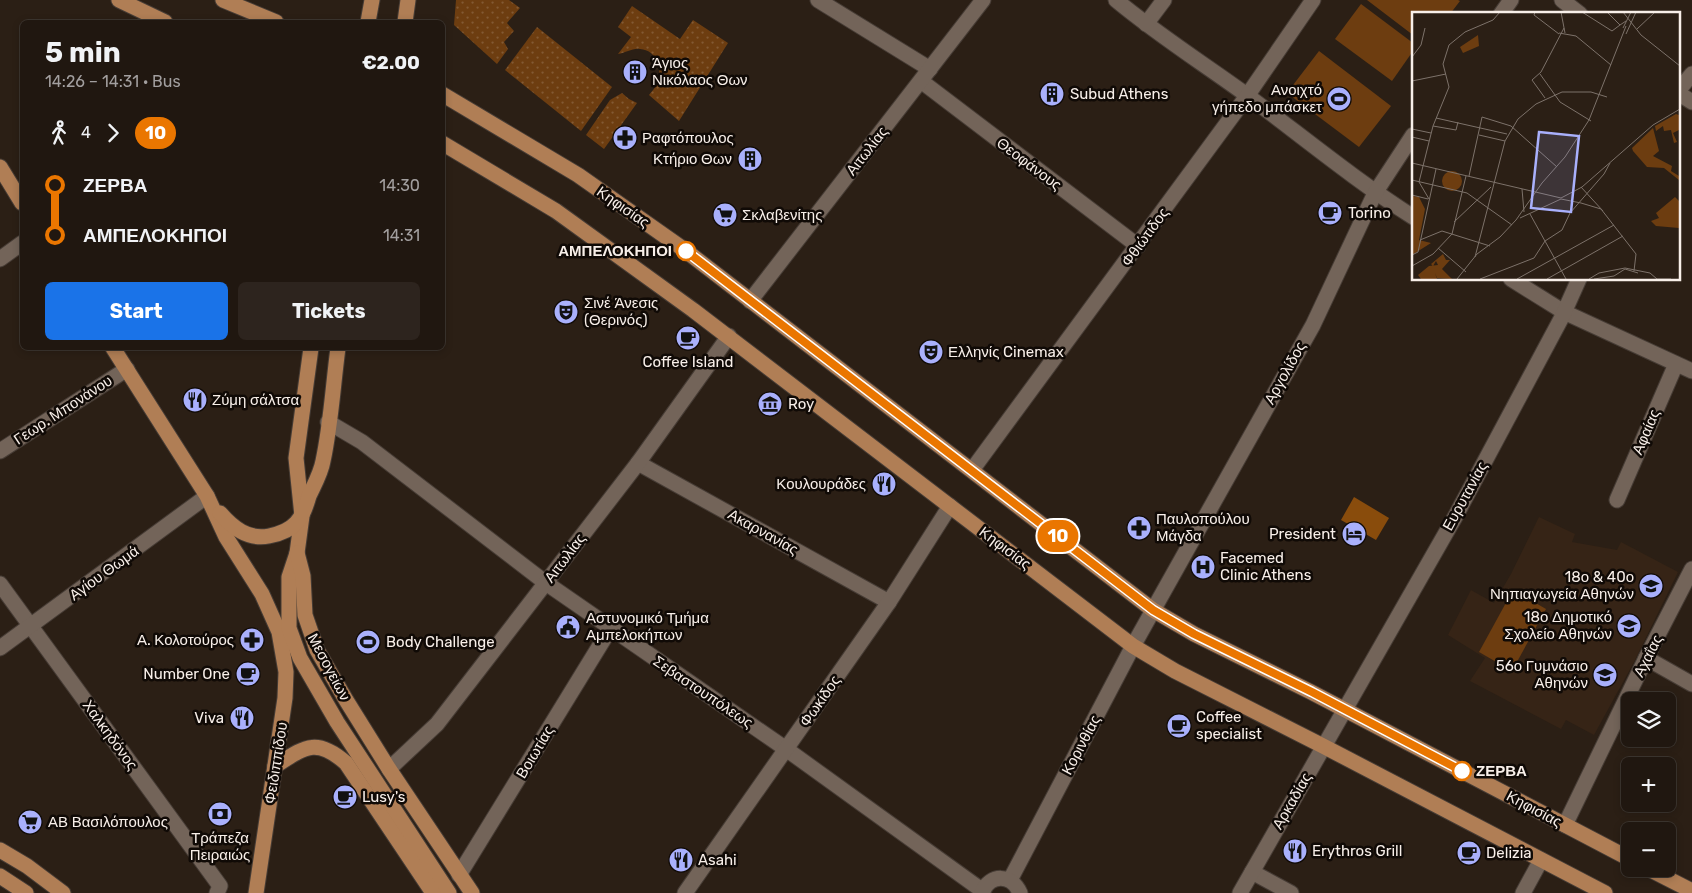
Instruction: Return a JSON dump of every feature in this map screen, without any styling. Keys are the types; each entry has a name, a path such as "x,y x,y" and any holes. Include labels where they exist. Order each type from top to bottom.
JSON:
{"main road":[{"path":"119,0 161,20"},
{"path":"223,0 271,20"},
{"path":"368,20 372,0"},
{"path":"404,20 408,0"},
{"name":"Κηφισίας","path":"445,96 578,176 686,251 1153,610 1194,634 1345,710 1621,854"},
{"name":"Κηφισίας","path":"445,145 556,211 729,336 1133,646 1175,671 1605,893"},
{"path":"0,167 20,200"},
{"path":"114,350 207,496 230,525 240,532 252,536 265,537 277,535 295,524 302,516 296,458 311,350"},
{"path":"297,553 302,516 323,462 338,350"},
{"name":"Φειδιππίδου","path":"207,496 226,537 262,594 279,632 286,672 285,698 256,893"},
{"name":"Μεσογείων","path":"297,553 304,576 305,615 317,650 389,769 472,893"},
{"name":"Μεσογείων","path":"297,553 289,577 288,618 292,638 300,658 368,771 449,893"},
{"path":"275,766 301,750 311,747 333,751 346,763 433,893"},
{"path":"0,850 27,866 64,893"},
{"path":"0,876 26,893"},
{"path":"1665,877 1692,891"}],"street":[{"name":"Θεοφάνους","path":"818,0 926,75 1138,246"},
{"name":"Αιτωλίας","path":"750,301 983,0"},
{"path":"1116,0 1375,192 1412,216"},
{"path":"1146,24 1164,0"},
{"name":"Φθιώτιδος","path":"972,470 1247,96 1313,0"},
{"path":"1502,12 1511,0"},
{"path":"1562,0 1577,12"},
{"path":"1680,89 1692,74"},
{"path":"1680,93 1692,102"},
{"name":"Αργολίδος","path":"1153,610 1313,325 1375,192 1412,136"},
{"path":"0,259 20,244"},
{"path":"1513,280 1564,312 1692,371"},
{"name":"Ευρυτανίας","path":"1345,710 1455,517 1564,312 1579,280"},
{"name":"Αιτωλίας","path":"389,769 437,724 638,463 729,336"},
{"name":"Αφαίας","path":"1617,500 1676,364"},
{"name":"Γεωρ. Μπονάνου","path":"0,451 127,369"},
{"name":"Σεβαστουπόλεως","path":"328,422 362,442 546,584 786,749 982,892"},
{"name":"Ακαρνανίας","path":"638,463 889,602"},
{"name":"Αγίου Θωμά","path":"0,648 207,496"},
{"name":"Φωκίδος","path":"685,893 889,602 950,506"},
{"name":"Αχαΐας","path":"1565,825 1646,658 1692,569"},
{"name":"Χαλκηδόνος","path":"0,584 218,889"},
{"name":"Κορινθίας","path":"1010,880 1153,610"},
{"name":"Βοιωτίας","path":"460,874 610,628"},
{"path":"1646,658 1692,684"},
{"name":"Αρκαδίας","path":"1240,893 1345,710"},
{"path":"1523,893 1541,860"},
{"path":"1252,872 1291,893"},
{"path":"982,892 991,881 998,879 1010,880 1017,886 1020,893"}],"shaded area":[{"path":"456,0 509,0 520,8 507,23 514,31 504,42 508,49 497,64 454,25"},
{"path":"1367,0 1460,1 1452,12 1412,12 1412,34"},
{"path":"1361,4 1412,42 1412,52 1392,81 1335,39"},
{"path":"632,6 680,39 693,20 728,43 679,121 649,95 657,84 659,77 659,66 654,56 646,50 640,49 618,54 631,37 618,27"},
{"path":"537,27 612,87 581,131 505,70"},
{"name":"Ανοιχτό γήπεδο μπάσκετ","path":"1319,51 1391,106 1359,147 1287,93"},
{"path":"622,93 637,103 604,149 586,135 610,100"},
{"path":"1354,497 1389,518 1376,540 1341,520"},
{"path":"1539,517 1575,534 1572,542 1617,550 1621,542 1678,572 1634,662 1594,735 1566,720 1561,729 1470,681 1485,658 1448,635 1471,590 1494,603 1511,574"},
{"path":"1513,590 1546,609 1512,671 1479,652"}],"bus line":[{"name":"10","path":"686,251 1153,610 1194,634 1312,692 1462,771"}],"place":[{"name":"Άγιος Νικόλαος Θων","path":"635,72"},
{"name":"Subud Athens","path":"1052,94"},
{"name":"Ανοιχτό γήπεδο μπάσκετ","path":"1339,99"},
{"name":"Ραφτόπουλος","path":"625,138"},
{"name":"Κτήριο Θων","path":"750,159"},
{"name":"Torino","path":"1330,213"},
{"name":"Σκλαβενίτης","path":"725,215"},
{"name":"ΑΜΠΕΛΟΚΗΠΟΙ","path":"686,251"},
{"name":"Σινέ Άνεσις (Θερινός)","path":"566,312"},
{"name":"Coffee Island","path":"688,338"},
{"name":"Ελληνίς Cinemax","path":"931,352"},
{"name":"Ζύμη σάλτσα","path":"195,400"},
{"name":"Roy","path":"770,404"},
{"name":"Κουλουράδες","path":"884,484"},
{"name":"Παυλοπούλου Μάγδα","path":"1139,528"},
{"name":"President","path":"1354,534"},
{"name":"Facemed Clinic Athens","path":"1203,567"},
{"name":"18ο & 40ο Νηπιαγωγεία Αθηνών","path":"1651,586"},
{"name":"18ο Δημοτικό Σχολείο Αθηνών","path":"1629,626"},
{"name":"Αστυνομικό Τμήμα Αμπελοκήπων","path":"568,627"},
{"name":"Α. Κολοτούρος","path":"252,640"},
{"name":"Body Challenge","path":"368,642"},
{"name":"Number One","path":"248,674"},
{"name":"56ο Γυμνάσιο Αθηνών","path":"1605,675"},
{"name":"Viva","path":"242,718"},
{"name":"Coffee specialist","path":"1179,726"},
{"name":"ΖΕΡΒΑ","path":"1462,771"},
{"name":"Lusy's","path":"345,797"},
{"name":"Τράπεζα Πειραιώς","path":"220,814"},
{"name":"ΑΒ Βασιλόπουλος","path":"30,822"},
{"name":"Erythros Grill","path":"1295,851"},
{"name":"Delizia","path":"1469,853"},
{"name":"Asahi","path":"681,860"}]}
